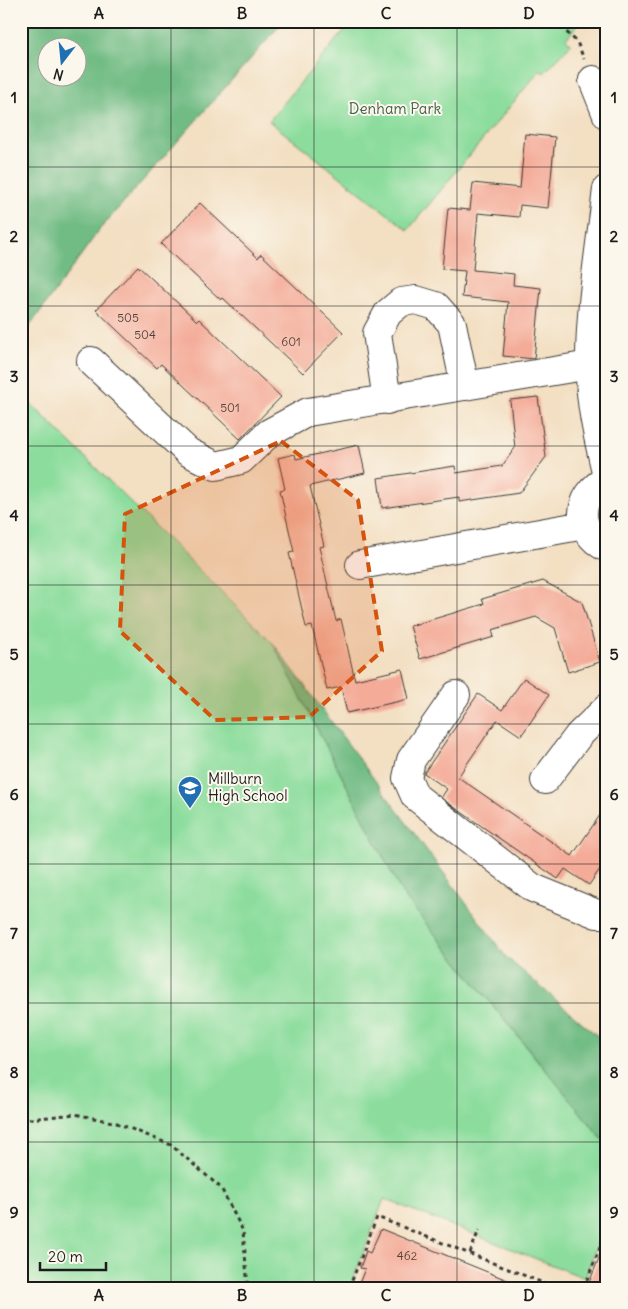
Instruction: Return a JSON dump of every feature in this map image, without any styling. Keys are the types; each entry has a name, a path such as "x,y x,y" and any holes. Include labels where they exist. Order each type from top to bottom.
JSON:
{"street":[{"path":"593,80 607,115"},
{"path":"607,189 595,351 593,414 607,477 590,492 584,502 582,513 584,525 593,539 607,548"},
{"path":"387,400 377,333 388,313 401,302 416,300 436,306 452,324 465,386"},
{"path":"91,361 188,452 216,466 241,460 269,433 308,412 465,386 595,351"},
{"path":"360,565 584,525"},
{"path":"456,695 412,760 407,778 415,796 533,888 604,922"},
{"path":"545,780 579,735 607,708"}],"path":[{"path":"555,21 577,42 593,80"},
{"path":"21,1120 75,1114 117,1123 171,1145 221,1188 243,1231 248,1288"},
{"path":"349,1288 377,1217 556,1288"},
{"path":"470,1253 479,1230"},
{"path":"584,1288 607,1230"}],"highlighted area":[{"path":"281,441 358,500 382,651 309,717 215,720 120,631 125,514"}],"green space":[{"path":"21,21 284,21 100,229 21,338"},
{"name":"Denham Park","path":"352,21 581,21 566,39 571,44 544,73 540,70 408,230 269,121"},
{"name":"Millburn High School","path":"21,394 273,643 403,895 546,1071 564,1078 560,1087 607,1145 607,1229 603,1229 585,1278 384,1199 350,1288 21,1288"},
{"path":"273,643 506,957 607,1044 607,1145 403,895"}],"building":[{"path":"525,134 555,137 548,208 520,205 519,217 478,213 473,270 514,274 513,285 541,288 534,359 503,356 508,302 462,297 465,271 442,269 448,208 470,210 473,183 520,188"},
{"path":"200,203 258,258 261,254 343,332 303,373 223,298 221,300 161,244"},
{"path":"138,266 197,321 199,319 281,397 240,439 161,364 157,368 96,310"},
{"path":"538,397 546,457 519,493 459,502 459,497 382,508 378,478 455,466 456,473 502,466 515,448 510,400"},
{"path":"359,445 365,473 310,486 324,546 319,547 336,621 341,619 355,680 402,669 409,699 347,713 341,687 327,690 312,626 306,627 289,553 294,552 280,490 285,489 278,458 295,454 296,459"},
{"path":"543,581 582,602 600,662 568,672 555,628 536,617 492,630 494,637 420,659 410,626 484,604 482,599"},
{"path":"524,678 549,695 521,736 497,720 458,777 572,856 607,805 607,859 589,885 565,869 558,879 441,798 447,789 424,773 478,694 502,710"},
{"path":"381,1229 527,1288 357,1288 365,1269 360,1268 366,1251 370,1253"},
{"path":"607,1238 607,1288 587,1288"}],"place":[{"name":"Millburn High School","path":"190,809"}]}
